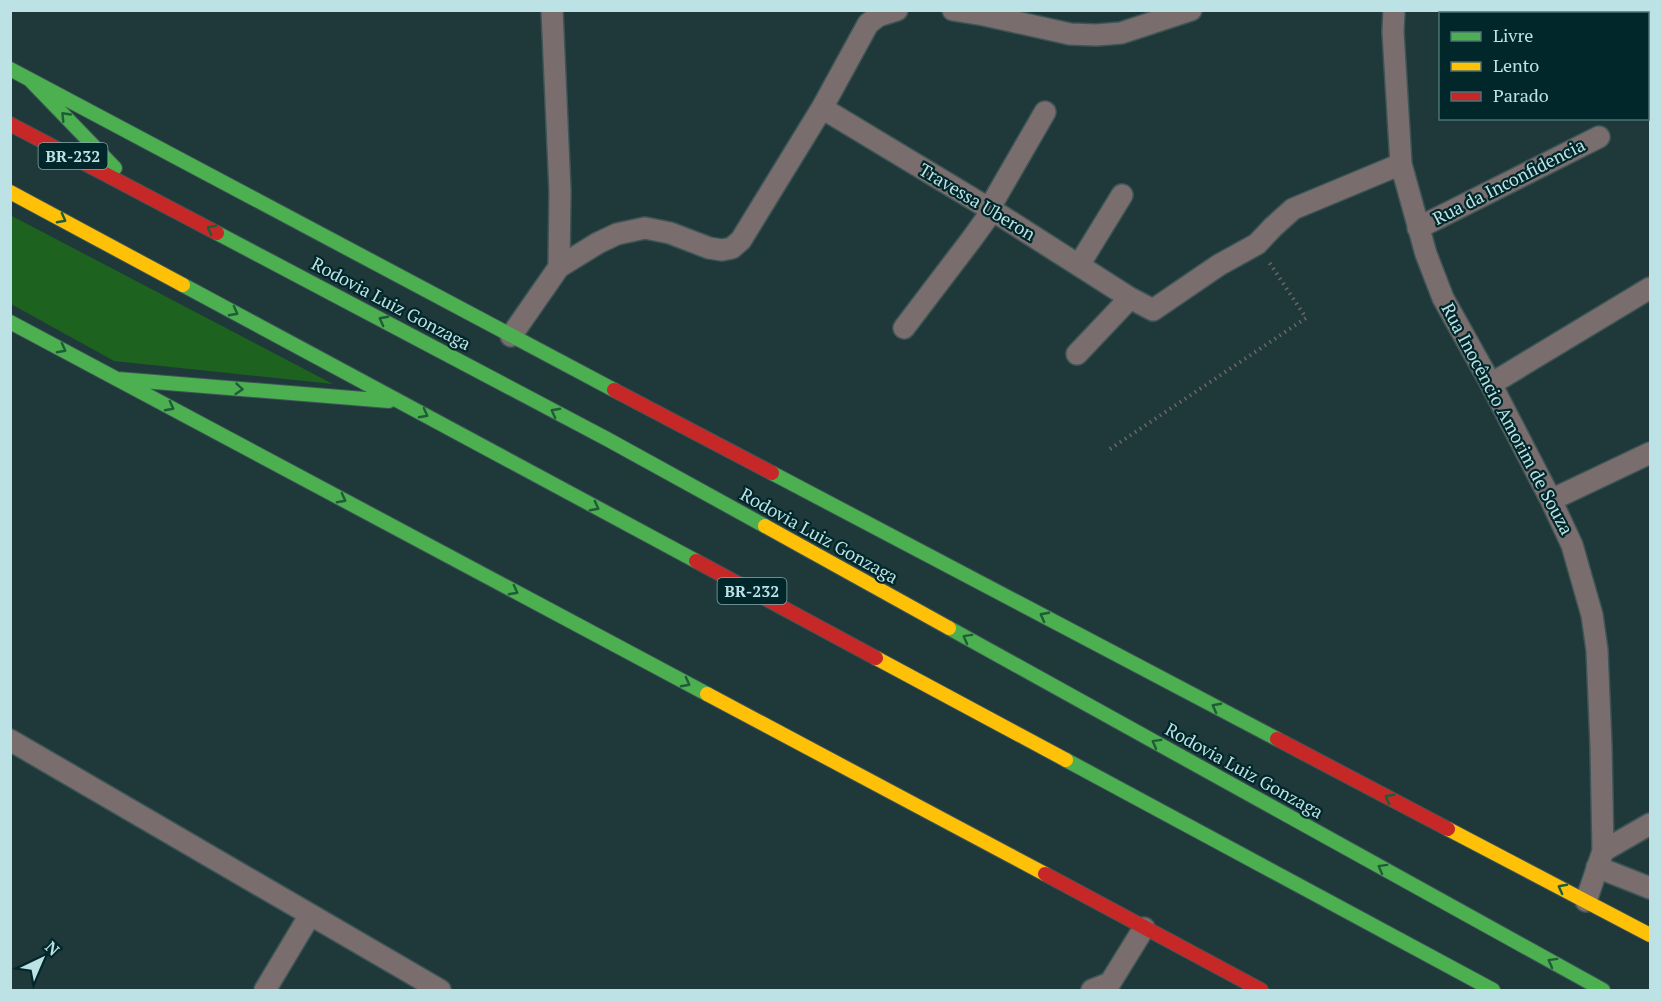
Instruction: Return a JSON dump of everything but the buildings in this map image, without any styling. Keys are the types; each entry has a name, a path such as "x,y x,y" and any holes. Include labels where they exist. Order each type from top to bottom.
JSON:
{"main road":[{"path":"10,69 511,336 1650,935"},
{"path":"29,79 135,188"},
{"name":"Rodovia Luiz Gonzaga","path":"10,124 607,439 1604,990"},
{"name":"BR-232","path":"10,192 1493,990"},
{"path":"10,322 1261,990"},
{"path":"118,379 400,402"}],"street":[{"path":"552,10 560,191 559,267"},
{"path":"511,336 559,267 617,234 645,228 670,233 709,248 722,250 732,248 741,240 822,108 868,24 878,16 897,10"},
{"path":"953,10 1070,34 1096,35 1121,33 1191,10"},
{"name":"Rua Inocêncio Amorim de Souza","path":"1394,10 1393,32 1401,164 1426,254 1443,298 1491,384 1572,545 1592,615 1597,650 1601,746 1600,859 1586,901"},
{"name":"Travessa Uberon","path":"822,108 1153,310 1257,244"},
{"path":"904,328 971,240 1045,112"},
{"name":"Rua da Inconfidencia","path":"1418,228 1599,137"},
{"path":"1257,244 1293,209 1401,164"},
{"path":"1079,265 1122,195"},
{"path":"1491,384 1650,288"},
{"path":"1077,354 1130,298"},
{"path":"1551,500 1650,453"},
{"path":"10,740 440,990"},
{"path":"1650,824 1600,859 1650,888"},
{"path":"265,990 310,915"},
{"path":"1092,990 1110,983 1143,928"}],"path":[{"path":"1110,449 1306,318 1257,244"}],"green space":[{"path":"10,215 333,384 114,361 11,304"}],"traffic: fast":[{"path":"10,69 614,390"},
{"path":"29,79 115,168"},
{"path":"217,233 607,439 765,526"},
{"path":"183,285 696,561"},
{"path":"10,322 707,694"},
{"path":"118,379 389,401"},
{"path":"772,473 1277,739"},
{"path":"949,628 1603,990"},
{"path":"1066,760 1493,990"}],"traffic: slow":[{"path":"10,192 183,285"},
{"path":"765,526 949,628"},
{"path":"876,658 1066,760"},
{"path":"707,694 1045,874"},
{"path":"1448,829 1650,935"}],"traffic: jam":[{"path":"10,124 217,233"},
{"path":"614,390 772,473"},
{"path":"696,561 876,658"},
{"path":"1277,739 1448,829"},
{"path":"1045,874 1261,990"}]}
